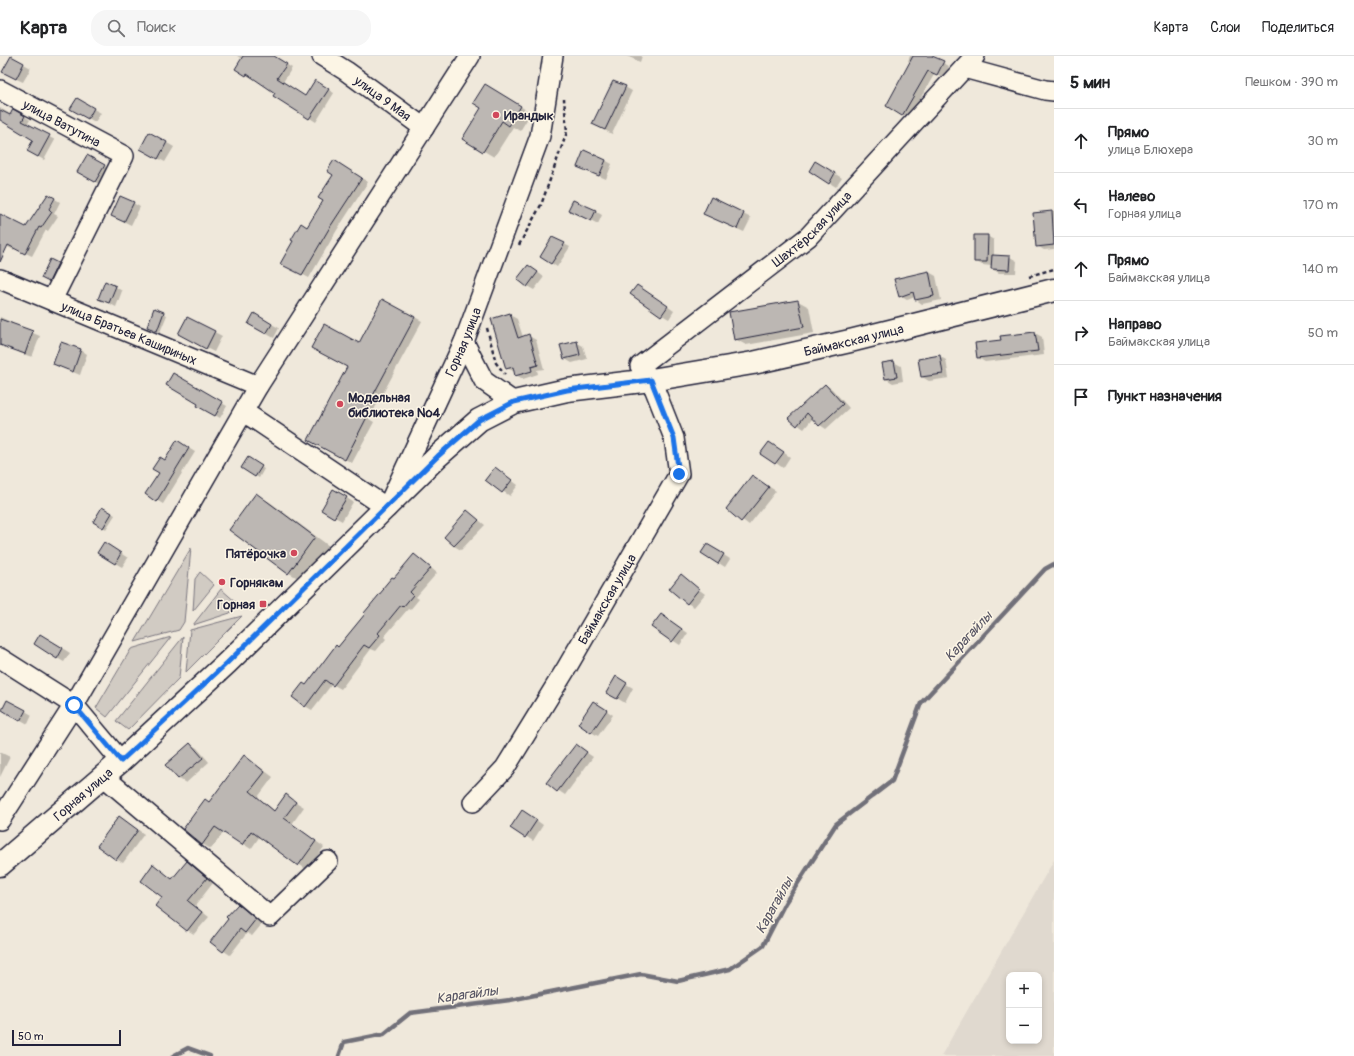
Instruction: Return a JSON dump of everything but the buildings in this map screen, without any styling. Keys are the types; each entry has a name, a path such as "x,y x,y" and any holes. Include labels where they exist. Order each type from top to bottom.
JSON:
{"main road":[{"name":"Баймакская улица","path":"387,508 438,456 479,420 514,402 567,390 651,380 753,363 850,342 1048,292"},
{"name":"Горная улица","path":"0,865 121,761 227,663 387,508"}],"street":[{"name":"улица 9 Мая","path":"322,56 346,71 424,128"},
{"path":"0,820 74,705 258,386 470,56"},
{"name":"Горная улица","path":"387,508 464,342 540,136 553,56"},
{"path":"970,62 1044,90 1054,91"},
{"name":"Шахтёрская улица","path":"651,380 640,366 808,237 970,62"},
{"name":"улица Ватутина","path":"0,90 124,156 52,300"},
{"name":"улица Братьев Кашириных","path":"0,279 258,386"},
{"path":"464,342 484,381 514,402"},
{"name":"Баймакская улица","path":"473,802 505,768 566,669 679,474 674,438 651,380"},
{"path":"244,412 387,508"},
{"path":"0,658 74,705 121,761"},
{"path":"103,776 270,917 328,861"}],"path":[{"path":"515,252 541,205 567,132 563,93"},
{"path":"1023,278 1054,269"},
{"path":"486,322 496,363 508,378"}],"shaded area":[{"path":"191,548 184,622 179,630 135,642"},
{"path":"200,572 214,585 193,611 195,579"},
{"path":"221,589 237,603 230,613 193,625"},
{"path":"242,616 186,672 190,630"},
{"path":"171,637 107,717 96,708 131,649"},
{"path":"183,637 179,678 128,730 116,721"},
{"path":"1054,860 1054,1056 941,1056"}],"waterway":[{"name":"Карагайлы","path":"339,1056 344,1042 384,1034 410,1013 510,1000 641,974 678,981 730,969 763,946 785,903 836,824 892,781 921,703 1045,569 1054,564"},
{"name":"Карагайлы","path":"173,1056 188,1048 210,1056"}],"place":[{"name":"Ирандык","path":"496,115"},
{"name":"Модельная библиотека №4","path":"340,404"},
{"name":"Пятёрочка","path":"294,553"},
{"name":"Горнякам","path":"222,582"},
{"name":"Горная","path":"263,604"}],"route":[{"path":"74,705 121,761 227,663 387,508 438,456 479,420 514,402 567,390 651,380 674,438 679,474"}]}
